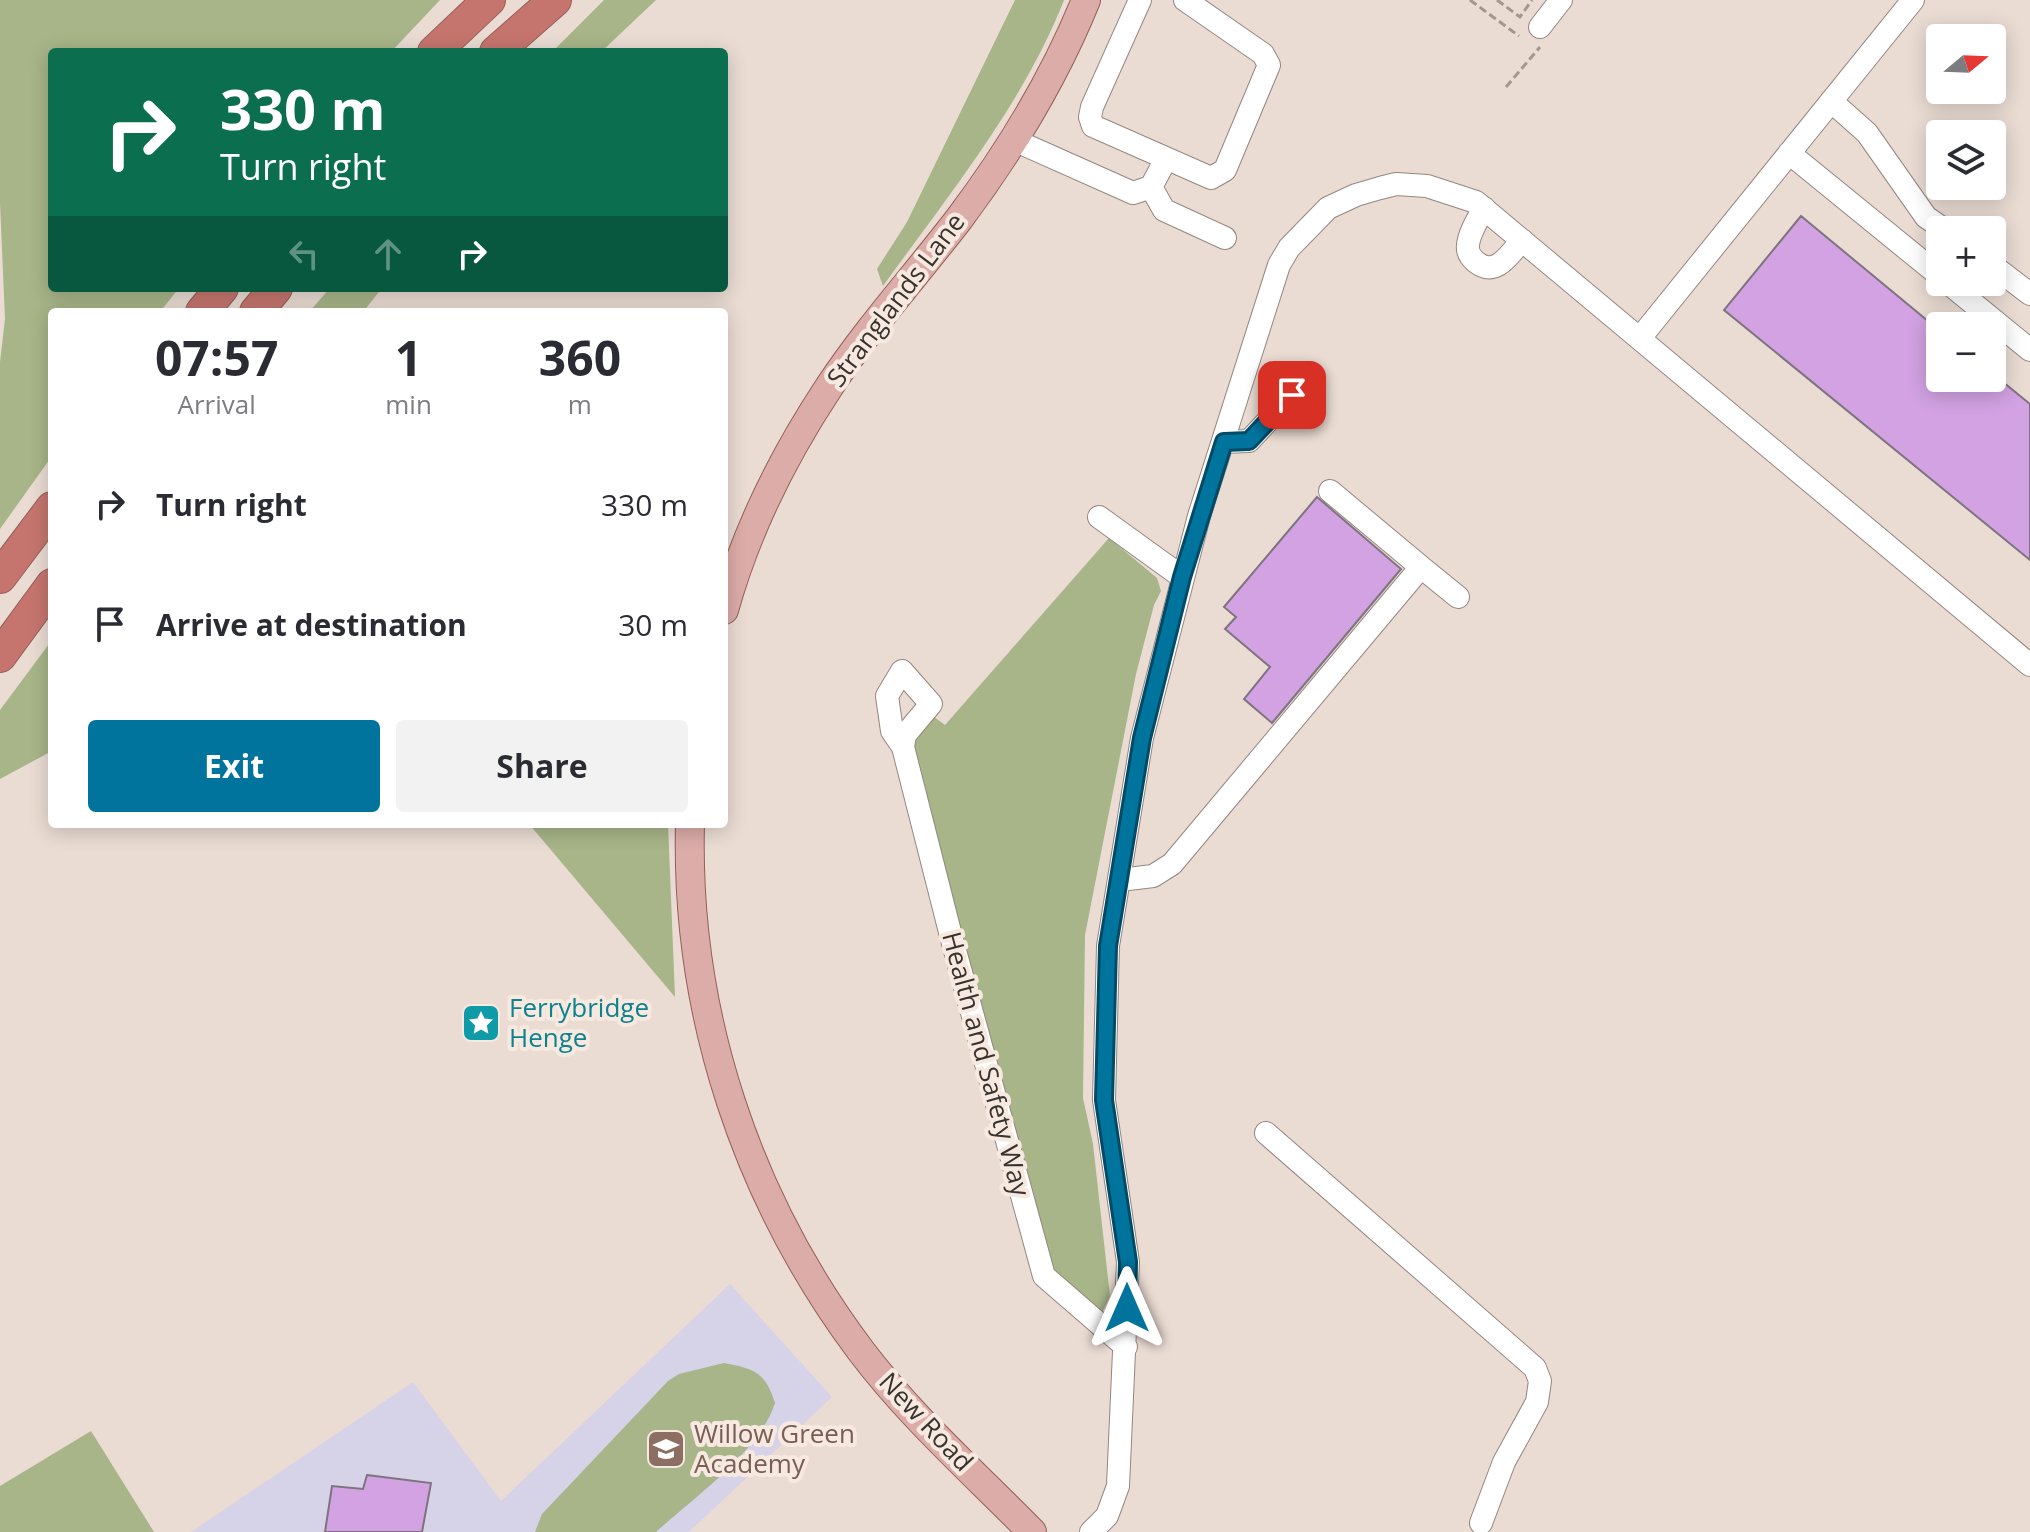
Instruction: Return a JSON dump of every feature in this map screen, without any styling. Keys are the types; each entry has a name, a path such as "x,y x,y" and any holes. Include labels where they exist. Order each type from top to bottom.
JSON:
{"highway":[{"path":"438,48 489,0"},
{"path":"501,48 555,0"},
{"path":"205,308 219,292"},
{"path":"259,308 273,292"},
{"path":"0,577 48,513"},
{"path":"0,656 48,590"}],"main road":[{"name":"Stranglands Lane","path":"728,599 760,513 804,426 847,361 958,220 1014,140 1054,72 1086,0"},
{"name":"New Road","path":"690,828 695,942 712,1039 725,1086 774,1211 829,1306 899,1397 1032,1532"}],"street":[{"path":"1140,0 1092,107 1090,117 1093,126 1211,178 1225,170 1269,65 1263,54 1185,0"},
{"path":"1541,36 1561,0"},
{"path":"1640,338 1913,0"},
{"path":"1831,101 1867,133 1926,217"},
{"path":"1014,140 1133,193 1151,187 1166,159"},
{"path":"1789,153 1926,265"},
{"path":"1091,1532 1107,1516 1118,1486 1128,1262 1104,1100 1108,946 1142,738 1182,577 1279,265 1289,248 1328,208 1356,195 1396,184 1427,186 1459,195 1484,208 2030,665"},
{"path":"1151,187 1164,210 1225,238"},
{"path":"1484,208 1467,247 1470,257 1480,266 1492,268 1501,264 1522,240"},
{"path":"2006,276 2030,294"},
{"path":"1964,296 2030,350"},
{"path":"1224,442 1249,441 1292,395"},
{"path":"1330,491 1458,597"},
{"path":"1099,517 1182,577"},
{"path":"1120,880 1153,876 1172,864 1421,567"},
{"name":"Health and Safety Way","path":"903,747 905,735 931,704 902,671 891,687 886,703 892,731 903,747 1044,1276 1126,1347"},
{"path":"1266,1133 1535,1368 1540,1381 1537,1402 1504,1462 1481,1529"}],"path":[{"path":"1470,0 1519,36"},
{"path":"1497,0 1520,17 1532,0"},
{"path":"1506,87 1541,36"}],"shaded area":[{"name":"Willow Green Academy","path":"730,1284 832,1397 689,1532 191,1532 413,1382 501,1501"}],"green space":[{"path":"0,0 440,0 395,48 48,48 48,292 176,292 163,308 48,308 48,462 0,529 0,362 5,319 0,203"},
{"path":"604,0 656,0 605,48 556,48"},
{"path":"1015,0 1064,0 1028,76 1006,112 883,286 877,269 907,222"},
{"path":"326,292 379,292 366,308 312,308"},
{"path":"1109,538 1157,578 1161,591 1154,605 1136,674 1085,935 1083,1098 1093,1144 1110,1296 1098,1321 1044,1276 903,747 926,711 945,725"},
{"path":"48,645 48,753 0,779 0,710"},
{"path":"532,828 668,828 675,997"},
{"path":"724,1363 744,1367 763,1378 775,1403 755,1439 706,1489 656,1532 535,1532 542,1514 668,1381 679,1374"},
{"path":"91,1431 154,1532 0,1532 0,1486"}],"building":[{"path":"1801,216 1926,319 1926,392 2006,392 2006,384 2030,404 2030,560 1724,310"},
{"path":"1317,497 1401,569 1272,723 1244,699 1270,667 1225,629 1236,617 1224,607"},
{"path":"367,1475 431,1483 422,1532 325,1532 332,1486 363,1489"}],"place":[{"name":"Ferrybridge Henge","path":"481,1023"},
{"name":"Willow Green Academy","path":"666,1449"}],"route":[{"path":"1127,1308 1128,1262 1104,1100 1108,946 1142,738 1182,577 1224,442 1249,441 1292,395"}]}
